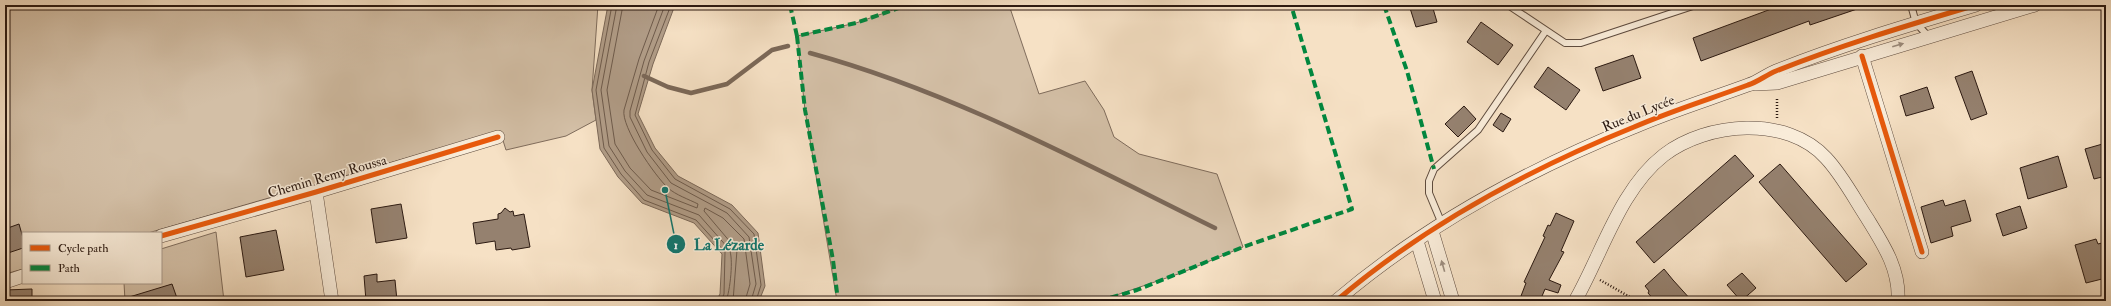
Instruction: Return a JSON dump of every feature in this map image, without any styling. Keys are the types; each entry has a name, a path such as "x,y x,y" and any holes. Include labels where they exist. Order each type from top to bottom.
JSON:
{"street":[{"name":"Rue du Lycée","path":"1336,301 1417,240 1437,227 1514,182 1564,157 1633,127 1750,85 1775,71 1916,23 1976,5"},
{"name":"Rue du Lycée","path":"1750,85 1777,83 1861,56 1929,37 2013,8 2035,5"},
{"path":"1861,56 1922,252"},
{"path":"1575,301 1638,183 1665,155 1684,142 1703,134 1728,129 1777,130 1811,145 1826,157 1836,170 1889,255 1896,271 1898,301"},
{"name":"Chemin Remy Roussa","path":"162,236 316,192 498,137"},
{"path":"316,192 332,301"},
{"path":"1437,227 1453,301"},
{"path":"1417,240 1435,301"},
{"path":"5,282 22,276"}],"lane":[{"path":"1508,5 1545,32 1565,43 1581,43 1696,5"},
{"path":"1911,5 1916,23 1929,37"},
{"path":"1437,227 1429,193 1429,181 1434,169 1478,130 1545,32"}],"path":[{"path":"1777,83 1777,130"},
{"path":"1589,273 1637,301"}],"shaded area":[{"path":"5,5 598,5 592,90 596,120 566,136 506,150 500,131 151,232 22,232 22,269 5,274"},
{"path":"907,5 1009,5 1039,94 1085,81 1104,110 1114,137 1139,154 1217,174 1243,247 1181,273 1099,301 837,301 805,110 797,36 856,23"},
{"path":"216,232 224,301 125,301 124,284 162,284 162,249"}],"water":[{"path":"608,5 675,5 653,64 638,114 655,148 678,176 732,205 758,233 765,286 759,301 716,301 720,294 722,254 694,223 642,203 618,177 600,149 592,90"}],"building":[{"path":"1409,5 1432,5 1437,22 1416,27"},
{"path":"1782,5 1863,5 1863,7 1810,25 1809,21 1701,61 1693,38"},
{"path":"1481,22 1513,45 1498,65 1467,42"},
{"path":"1633,55 1641,78 1603,91 1595,68"},
{"path":"1548,67 1580,90 1566,110 1534,87"},
{"path":"1972,71 1987,114 1971,120 1955,77"},
{"path":"1927,87 1934,108 1906,116 1900,96"},
{"path":"1464,106 1476,119 1458,137 1445,124"},
{"path":"1501,113 1511,119 1503,132 1493,125"},
{"path":"2106,143 2106,176 2094,179 2085,149"},
{"path":"1735,155 1754,176 1654,263 1636,242"},
{"path":"2058,156 2067,187 2028,199 2020,168"},
{"path":"1780,164 1867,264 1846,282 1759,182"},
{"path":"1943,200 1945,206 1965,200 1971,221 1951,227 1953,236 1931,243 1921,207"},
{"path":"401,204 407,238 376,243 371,209"},
{"path":"2020,206 2027,228 2003,236 1996,214"},
{"path":"505,208 510,212 513,211 514,216 524,214 530,247 512,250 511,248 496,250 495,241 476,244 473,223 498,219 498,214"},
{"path":"1556,213 1574,221 1561,251 1564,252 1549,280 1561,285 1558,293 1545,289 1540,301 1533,301 1521,296 1526,283 1524,282 1545,237 1543,236 1548,225 1550,226"},
{"path":"19,224 22,234 22,248 5,254 5,229"},
{"path":"276,230 284,270 246,277 240,237"},
{"path":"2096,239 2098,244 2106,242 2106,278 2086,283 2075,245"},
{"path":"1664,269 1692,301 1655,301 1648,293 1649,291 1645,286"},
{"path":"1742,273 1756,288 1741,301 1727,285"},
{"path":"377,274 377,282 395,280 397,301 366,301 364,276"},
{"path":"172,284 178,301 127,301 126,298"},
{"path":"32,289 32,301 5,301 5,290"}],"waterway":[{"path":"644,76 668,87 691,93 727,84 772,50 788,46"},
{"path":"810,53 863,69 966,108 1067,154 1215,228"}],"marked path":[{"path":"790,5 797,36 856,23 907,5"},
{"path":"1099,301 1137,290 1243,247 1352,209 1291,5"},
{"path":"1384,5 1407,71 1434,169"},
{"path":"797,36 805,110 833,260 838,301"}],"cycle path":[{"path":"1336,301 1405,248 1441,224 1516,181 1555,162 1648,121 1752,84 1772,73 1825,53 1976,5"},
{"path":"1862,56 1922,252"},
{"path":"162,236 316,192 498,137"}],"place":[{"name":"La Lézarde","path":"665,190"}]}
